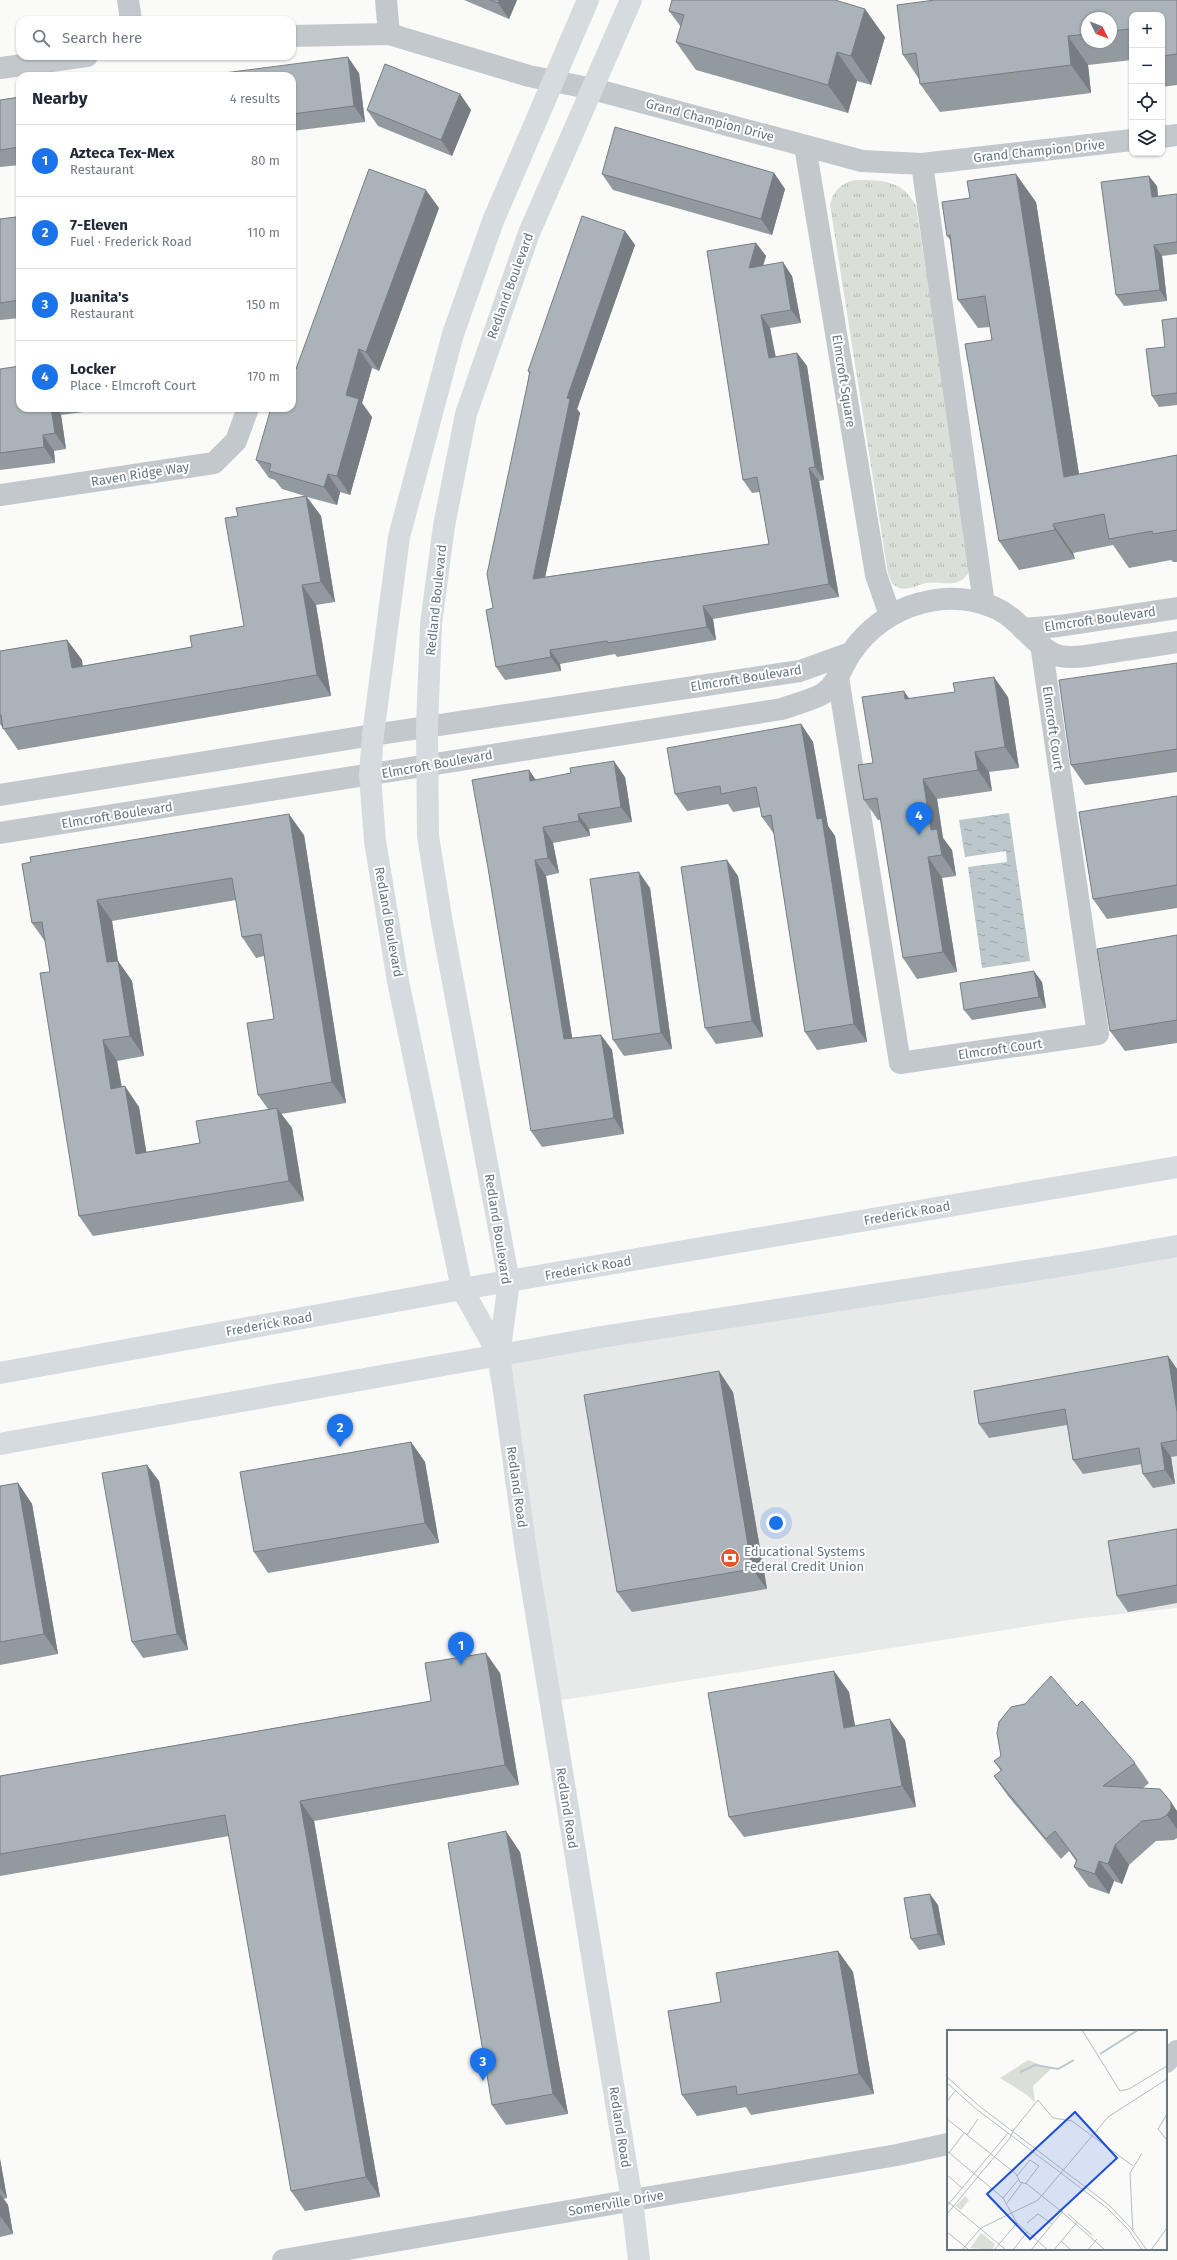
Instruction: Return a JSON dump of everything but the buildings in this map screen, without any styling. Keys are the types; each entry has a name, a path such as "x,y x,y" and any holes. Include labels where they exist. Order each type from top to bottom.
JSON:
{"main road":[{"name":"Redland Boulevard","path":"499,1355 462,1289 398,981 375,841 370,776 373,735 399,537 453,334 493,221 588,0"},
{"name":"Redland Boulevard","path":"499,1355 509,1282 442,923 428,836 427,727 433,609 444,526 466,414 529,233 631,0"},
{"name":"Frederick Road","path":"0,1373 462,1289 1177,1167"},
{"path":"0,1444 601,1337 1079,1263 1177,1246"},
{"name":"Redland Road","path":"499,1355 536,1614 632,2201 639,2260"}],"street":[{"path":"128,0 130,16"},
{"path":"386,0 389,34"},
{"name":"Grand Champion Drive","path":"296,36 389,34 554,82 593,89 862,161 922,164 1129,140"},
{"path":"0,68 58,60"},
{"path":"1165,137 1177,135"},
{"name":"Elmcroft Square","path":"805,146 876,575 890,615"},
{"path":"922,164 984,604"},
{"name":"Raven Ridge Way","path":"0,495 214,463 236,442 247,412"},
{"name":"Elmcroft Boulevard","path":"0,833 370,776 782,709 825,693 838,677 850,653 869,632 890,615 921,603 970,600 984,604 1006,613 1041,644 1060,656 1081,656 1177,642"},
{"name":"Elmcroft Boulevard","path":"1023,629 1059,626 1177,608"},
{"name":"Elmcroft Court","path":"838,677 900,1064 1098,1034 1041,644"},
{"name":"Elmcroft Boulevard","path":"0,795 373,735 800,671 850,653"},
{"path":"1167,2061 1177,2051"},
{"name":"Somerville Drive","path":"283,2260 632,2201 947,2144"}],"shaded area":[{"path":"1177,1246 1177,1608 1075,1619 550,1702 526,1551 486,1357"}],"green space":[{"path":"874,180 891,183 905,191 911,197 916,206 971,565 968,573 959,582 927,583 903,589 893,584 888,574 830,205 831,200 838,188 850,181"}],"water":[{"path":"1009,813 1030,961 982,968 968,867 1007,862 1006,851 965,857 959,820"}],"place":[{"name":"Locker","path":"919,835"},
{"name":"7-Eleven","path":"340,1447"},
{"name":"Educational Systems Federal Credit Union","path":"730,1558"},
{"name":"Azteca Tex-Mex","path":"461,1665"},
{"name":"Juanita's","path":"483,2081"}]}
